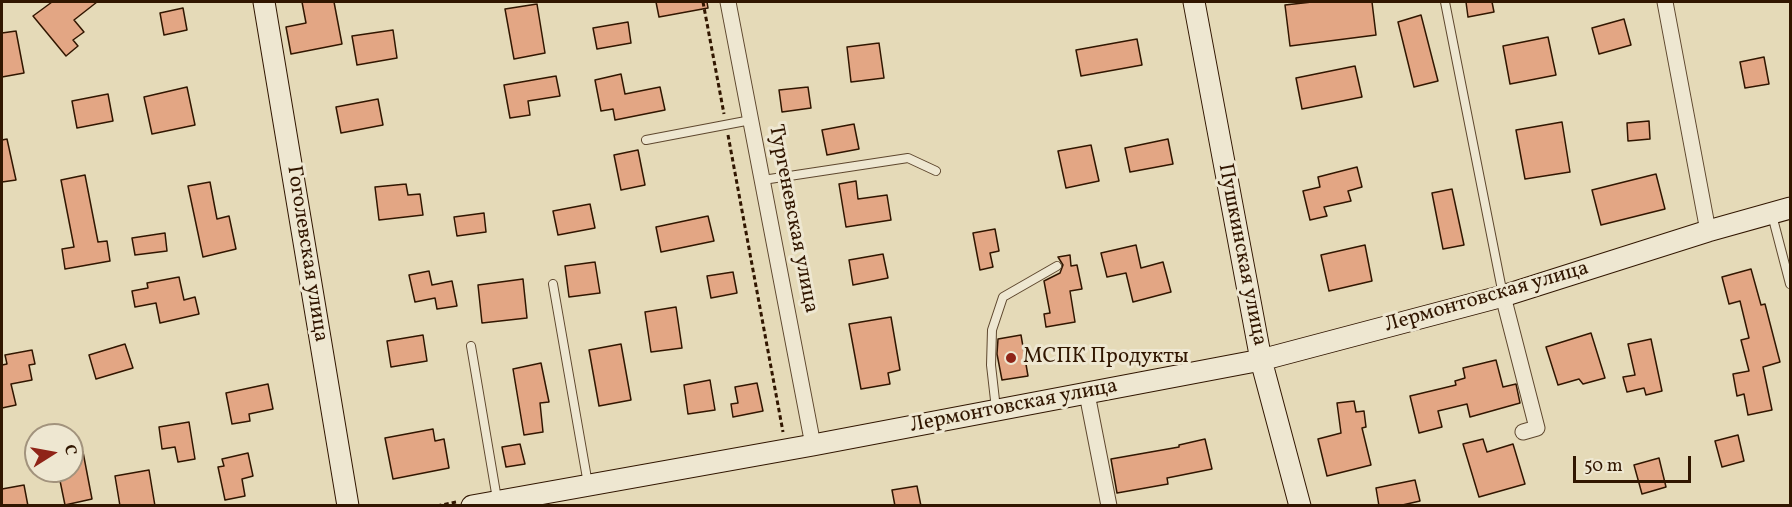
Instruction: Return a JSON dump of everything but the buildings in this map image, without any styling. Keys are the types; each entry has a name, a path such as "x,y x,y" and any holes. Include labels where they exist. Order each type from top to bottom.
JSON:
{"street":[{"name":"Гоголевская улица","path":"264,2 348,506"},
{"name":"Тургеневская улица","path":"728,2 813,445"},
{"name":"Пушкинская улица","path":"1194,2 1261,360 1299,506"},
{"path":"1665,2 1708,231"},
{"name":"Лермонтовская улица","path":"465,504 498,501 588,486 1261,360 1503,296 1708,231 1781,211"},
{"path":"1503,296 1537,428 1523,432"},
{"path":"1087,394 1109,506"}],"lane":[{"path":"1445,2 1503,296"},
{"path":"646,140 751,120"},
{"path":"763,180 908,158 936,171"},
{"path":"1781,211 1791,284"},
{"path":"996,411 991,365 992,330 1003,297 1057,266"},
{"path":"553,284 588,486"},
{"path":"471,346 498,501"}],"path":[{"path":"703,2 784,440"},
{"path":"437,506 465,504"}],"place":[{"name":"МСПК Продукты","path":"1011,358"}]}
